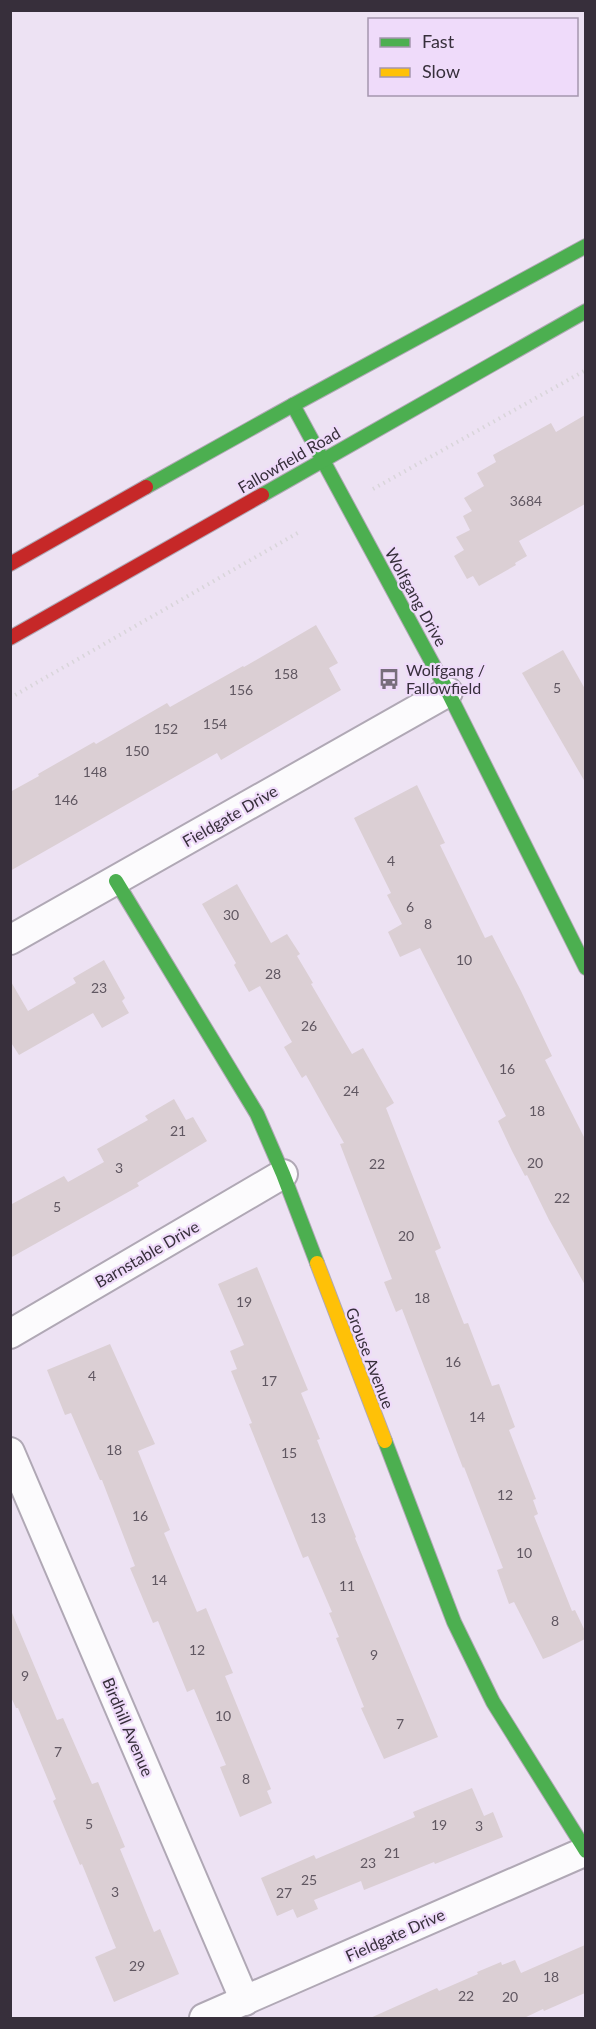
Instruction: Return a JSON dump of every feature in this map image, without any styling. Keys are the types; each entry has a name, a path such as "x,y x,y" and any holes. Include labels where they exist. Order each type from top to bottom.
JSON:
{"street":[{"path":"10,564 585,246"},
{"name":"Fallowfield Road","path":"10,639 585,311"},
{"name":"Wolfgang Drive","path":"294,405 448,692 585,969"},
{"name":"Fieldgate Drive","path":"10,940 448,692"},
{"name":"Grouse Avenue","path":"116,880 257,1114 283,1174 454,1622 493,1702 585,1851"},
{"name":"Barnstable Drive","path":"10,1334 283,1174"},
{"name":"Birdhill Avenue","path":"10,1452 245,2001"},
{"name":"Fieldgate Drive","path":"204,2019 585,1851"}],"path":[{"path":"370,491 585,370"},
{"path":"10,698 301,531"}],"building":[{"path":"585,415 585,504 519,541 527,556 515,563 516,565 479,586 473,576 467,579 454,556 464,550 456,537 470,530 463,516 472,511 464,498 484,486 477,473 496,462 493,455 551,423 556,432"},
{"path":"316,625 338,663 329,668 341,690 221,760 217,753 10,871 10,792 94,742 96,744 167,703 170,707"},
{"path":"563,650 585,689 585,782 522,673"},
{"path":"417,785 445,843 440,845 485,938 492,935 552,1056 545,1060 585,1139 585,1285 512,1151 498,1121 506,1116 420,948 400,957 388,932 402,924 387,895 391,893 354,818"},
{"path":"237,884 271,943 287,934 300,954 297,956 313,983 311,984 352,1054 363,1048 394,1103 386,1108 441,1248 435,1251 464,1324 468,1323 492,1386 499,1384 515,1427 509,1430 536,1499 533,1500 538,1514 534,1516 572,1611 575,1610 585,1631 585,1639 551,1656 543,1659 514,1602 509,1604 497,1570 503,1568 464,1467 402,1309 396,1312 384,1282 392,1279 340,1144 344,1143 306,1075 302,1078 284,1047 292,1042 260,986 249,992 234,965 236,963 202,904"},
{"path":"104,960 125,998 122,1001 129,1013 102,1028 93,1013 19,1055 10,1041 10,980 28,1011 76,983 73,978"},
{"path":"174,1099 186,1120 193,1117 207,1141 137,1183 139,1186 10,1258 10,1205 64,1176 68,1182 104,1162 97,1149 148,1120 145,1116"},
{"path":"257,1267 308,1390 301,1393 320,1439 317,1440 438,1737 384,1759 361,1708 364,1707 336,1638 339,1637 329,1613 332,1612 308,1556 303,1558 249,1424 252,1423 231,1371 237,1369 230,1351 244,1345 218,1284"},
{"path":"110,1344 155,1444 138,1451 170,1530 164,1533 197,1612 206,1608 233,1673 225,1676 271,1789 267,1791 272,1803 240,1817 220,1767 226,1765 194,1689 187,1692 158,1621 153,1623 130,1568 135,1566 102,1480 100,1480 71,1413 65,1415 47,1370"},
{"path":"10,1608 57,1720 63,1718 92,1784 98,1782 125,1847 120,1849 154,1932 160,1929 179,1974 114,2002 95,1957 116,1948 82,1864 80,1865 53,1801 56,1799 18,1708 10,1695"},
{"path":"472,1788 484,1816 493,1812 503,1837 364,1890 361,1881 314,1900 318,1909 297,1918 293,1909 277,1916 261,1878 314,1855 316,1859 415,1817 413,1812"},
{"path":"585,1945 585,1993 522,2019 368,2019 437,1988 439,1991 501,1962 502,1965 515,1960 521,1973"}],"traffic: fast":[{"path":"146,487 586,246"},
{"path":"262,495 586,311"},
{"path":"293,405 448,692 586,968"},
{"path":"116,881 257,1114 317,1263"},
{"path":"385,1441 454,1622 493,1702 586,1851"}],"traffic: slow":[{"path":"317,1263 385,1441"}],"traffic: jam":[{"path":"10,564 146,487"},
{"path":"10,638 262,495"}],"place":[{"name":"Wolfgang / Fallowfield","path":"389,679"}]}
